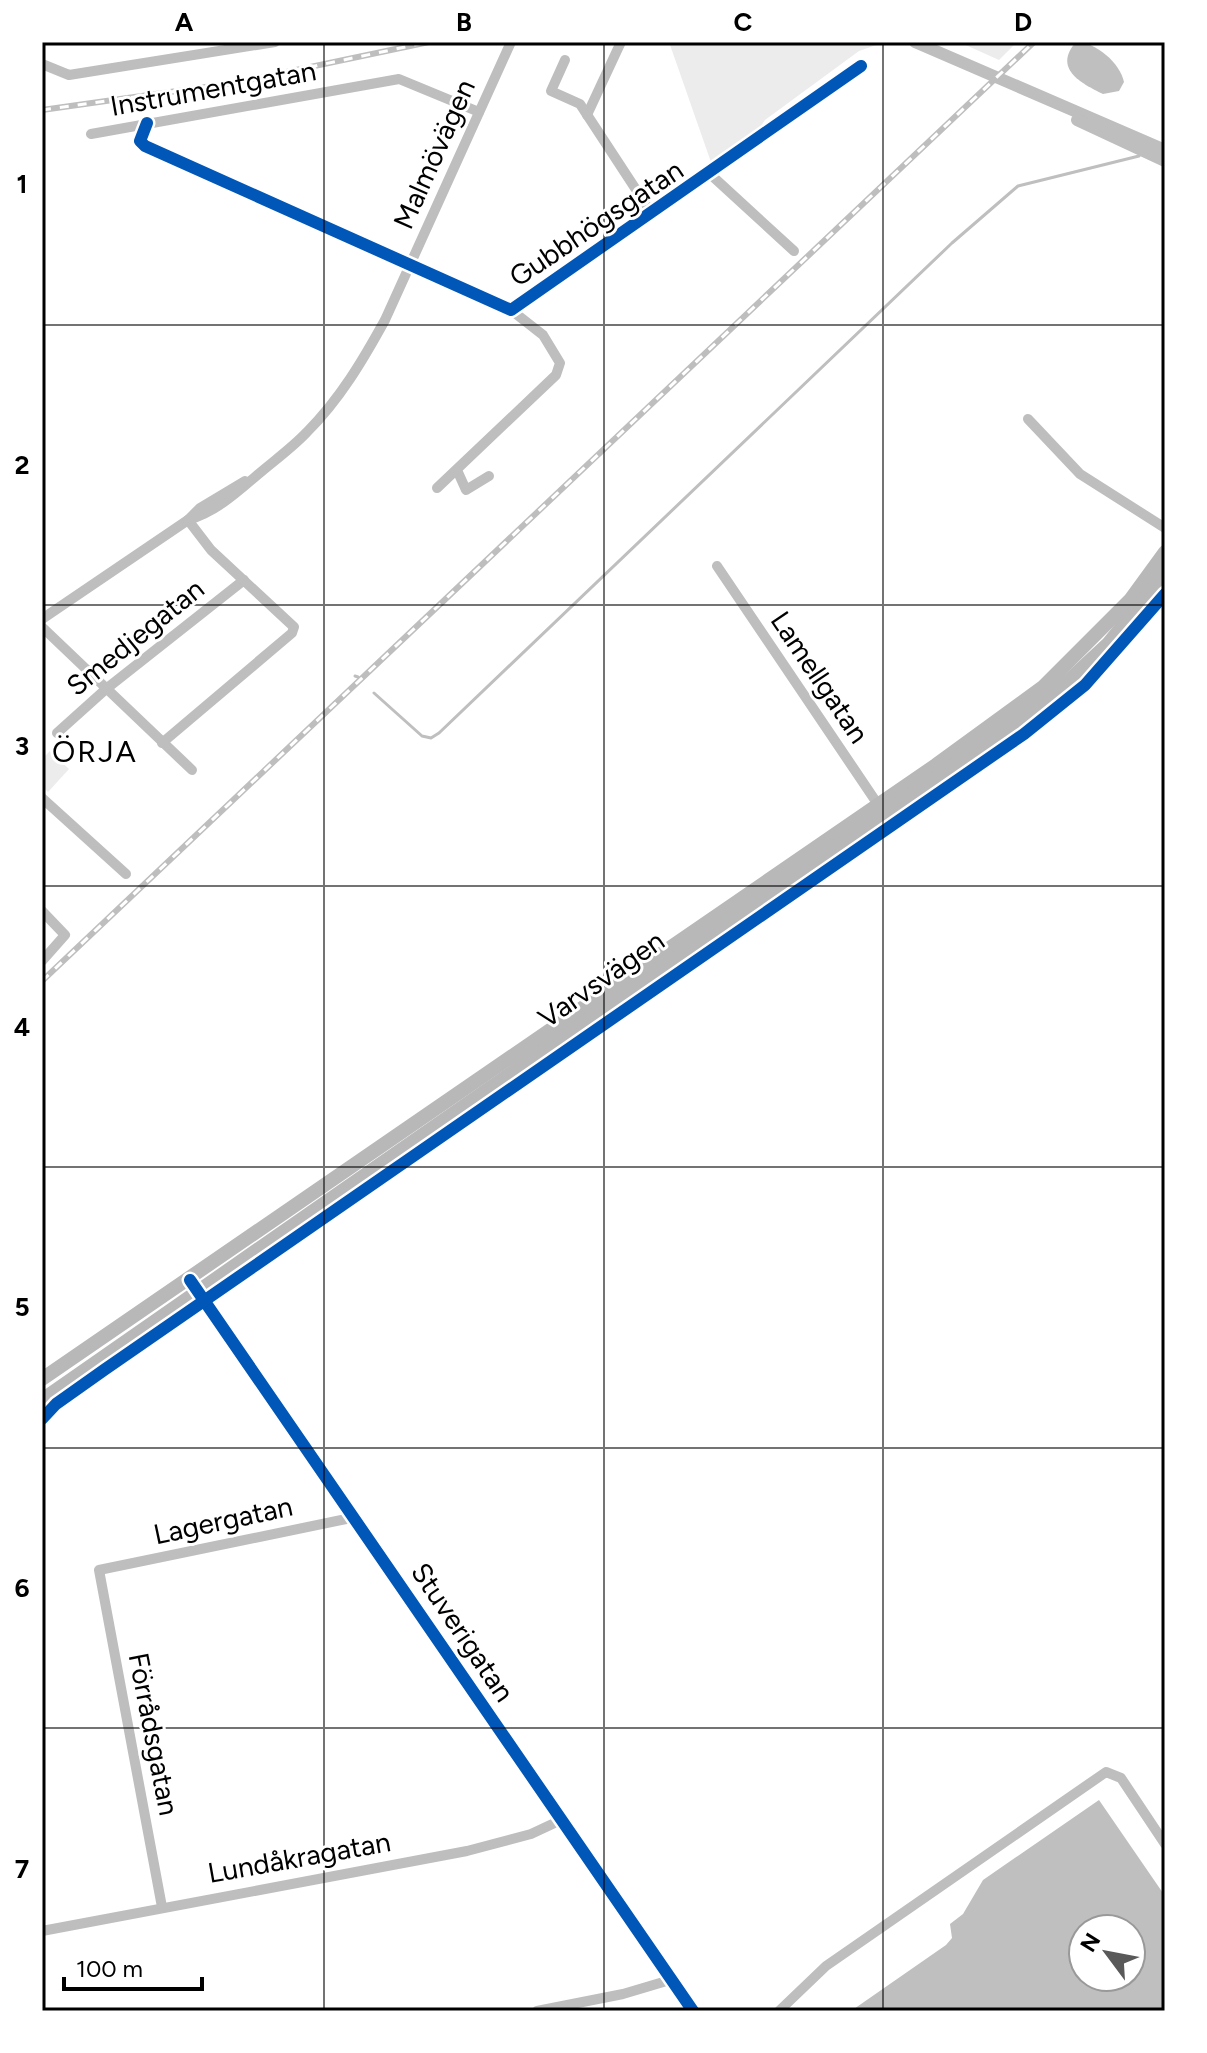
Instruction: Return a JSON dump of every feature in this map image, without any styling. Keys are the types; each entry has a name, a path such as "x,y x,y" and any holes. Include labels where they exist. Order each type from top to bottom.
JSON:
{"main road":[{"name":"Varvsvägen","path":"881,809 1043,687 1121,610 1165,552"},
{"name":"Varvsvägen","path":"42,1400 194,1286 881,809 1051,697 1108,644 1165,574"},
{"name":"Varvsvägen","path":"42,1379 194,1286"},
{"name":"Varvsvägen","path":"42,1386 68,1364"}],"street":[{"path":"42,64 69,75 275,42"},
{"name":"Malmövägen","path":"42,619 188,520 200,508 257,475 308,432 335,401 363,361 411,264 511,42"},
{"path":"587,115 621,42"},
{"path":"915,42 1165,150"},
{"path":"565,60 551,91 580,104 652,214"},
{"name":"Gubbhögsgatan","path":"511,310 861,66"},
{"name":"Instrumentgatan","path":"91,134 399,79 479,112"},
{"path":"1026,91 1058,111 1165,161"},
{"name":"Gubbhögsgatan","path":"147,123 140,141 145,146 511,310 551,343 560,363 556,375 457,470 443,477 437,488"},
{"path":"710,174 794,251"},
{"path":"1028,419 1080,474 1165,528"},
{"path":"457,470 466,490 489,476"},
{"path":"162,743 292,633 294,627 211,550 188,520"},
{"name":"Lamellgatan","path":"717,566 881,809"},
{"name":"Smedjegatan","path":"57,733 106,689 244,580"},
{"path":"42,627 192,770"},
{"path":"42,798 126,874"},
{"path":"42,911 65,935 42,961"},
{"name":"Stuverigatan","path":"194,1286 356,1517 693,2011"},
{"name":"Lagergatan","path":"99,1570 356,1517"},
{"name":"Förrådsgatan","path":"99,1570 162,1907"},
{"path":"779,2011 826,1966 1106,1772 1121,1778 1165,1844"},
{"name":"Lundåkragatan","path":"42,1931 467,1851 539,1831 561,1820"},
{"path":"537,2011 623,1994 670,1980"}],"shaded area":[{"path":"669,42 885,42 859,51 765,120 752,138 712,165"},
{"path":"959,42 1017,42 999,60"},
{"path":"1076,42 1099,50 1112,61 1124,82 1119,91 1103,94 1072,74 1067,60"},
{"path":"50,751 69,769 48,792 42,786 42,759"},
{"path":"1099,1800 1165,1896 1165,2011 851,2011 946,1945 952,1938 950,1924 963,1914 983,1880"}],"waterway":[{"path":"374,693 422,736 431,738 439,733 952,243 1018,186 1139,156"}],"railway":[{"path":"42,110 234,83 429,42"},
{"path":"42,981 1034,42"}],"cycle path":[{"path":"147,123 140,141 145,146 511,310 861,66"},
{"path":"42,1419 56,1404 104,1370 1024,734 1085,685 1165,594"},
{"path":"190,1280 693,2011"}],"district":[{"name":"ÖRJA","path":"95,752"}]}
